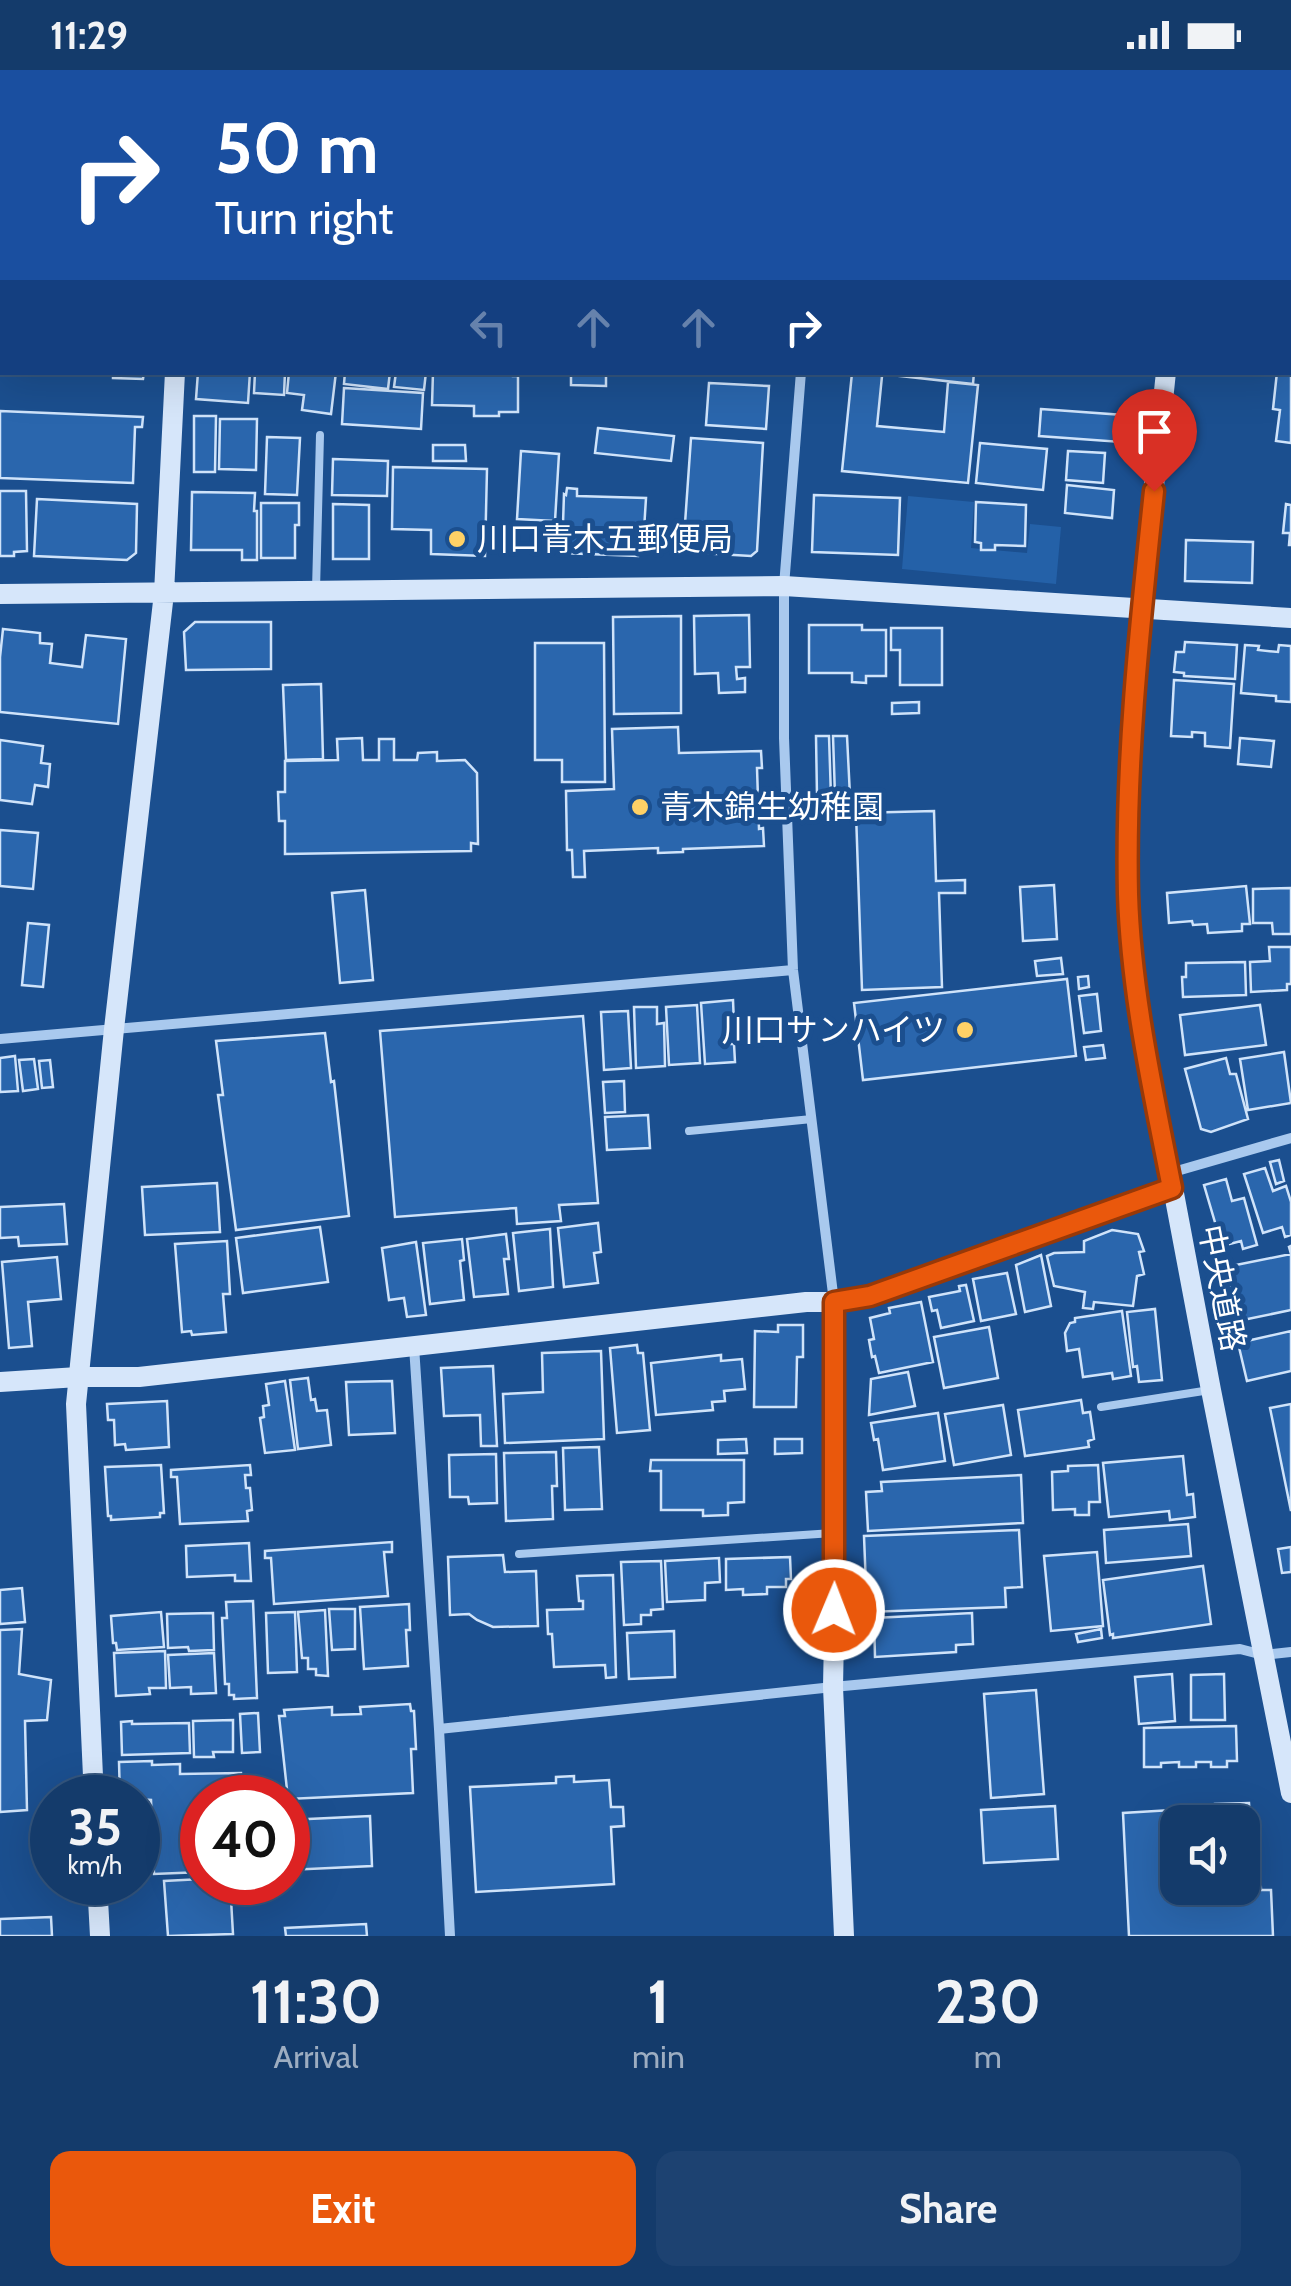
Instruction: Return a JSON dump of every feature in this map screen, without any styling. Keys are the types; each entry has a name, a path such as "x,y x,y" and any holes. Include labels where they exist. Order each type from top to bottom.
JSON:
{"street":[{"path":"93,1775 76,1404 164,593 174,375"},
{"path":"801,375 784,586 784,738 793,970 834,1302 833,1687 844,1936"},
{"name":"中央道路","path":"1166,375 1141,609 1128,785 1128,897 1137,997 1291,1793"},
{"path":"0,594 784,586 1291,618"},
{"path":"0,1039 793,970"},
{"path":"0,1382 139,1377 870,1296 1291,1138"},
{"path":"414,1344 450,1936"},
{"path":"440,1729 1240,1649 1263,1655 1291,1652"},
{"path":"98,1905 100,1936"}],"lane":[{"path":"316,592 320,435"},
{"path":"689,1132 812,1119"},
{"path":"1101,1408 1211,1390"},
{"path":"519,1554 836,1533"}],"shaded area":[{"path":"908,496 974,502 971,548 1027,553 1030,524 1061,527 1056,584 902,569"}],"building":[{"path":"113,375 144,375 143,379"},
{"path":"198,375 250,375 248,403 196,399"},
{"path":"255,375 285,375 284,395 254,393"},
{"path":"289,375 336,375 331,414 302,410 304,395 287,393"},
{"path":"345,375 390,375 388,389 344,384"},
{"path":"396,375 426,375 424,390 394,387"},
{"path":"433,375 518,376 518,412 474,416 474,406 432,405"},
{"path":"571,375 606,375 606,386 571,385"},
{"path":"852,375 882,376 877,426 944,432 948,382 978,385 968,483 842,471"},
{"path":"891,375 974,375 973,384"},
{"path":"1277,375 1291,375 1291,443 1276,441 1280,410 1273,409"},
{"path":"709,383 769,386 766,429 706,425"},
{"path":"344,388 423,393 421,429 342,424"},
{"path":"1041,409 1123,415 1121,442 1039,436"},
{"path":"0,411 143,417 142,427 135,427 133,483 0,478"},
{"path":"194,416 216,416 215,472 194,472"},
{"path":"220,419 257,419 256,470 219,469"},
{"path":"598,428 674,436 671,461 595,453"},
{"path":"267,437 300,438 297,495 265,494"},
{"path":"691,438 763,443 757,551 751,556 683,552"},
{"path":"980,443 1047,449 1043,490 976,483"},
{"path":"433,445 465,445 466,461 433,461"},
{"path":"521,451 559,454 555,521 517,519"},
{"path":"1068,451 1105,453 1103,483 1066,480"},
{"path":"333,459 388,461 387,496 332,495"},
{"path":"393,467 487,469 485,556 431,554 431,530 392,529"},
{"path":"1067,485 1114,490 1112,518 1065,513"},
{"path":"567,488 577,489 577,496 646,498 638,556 562,553"},
{"path":"0,491 26,491 27,551 14,552 14,556 0,556"},
{"path":"192,492 255,493 257,560 242,560 242,550 191,550"},
{"path":"814,495 900,498 898,555 812,552"},
{"path":"37,499 137,504 136,553 127,560 34,556"},
{"path":"976,502 1026,505 1025,546 995,545 995,550 981,550 981,543 975,542"},
{"path":"261,503 299,503 295,558 261,558"},
{"path":"333,504 369,505 369,559 333,559"},
{"path":"1286,504 1291,505 1291,545 1290,533 1283,533"},
{"path":"1186,540 1253,542 1252,583 1185,581"},
{"path":"749,615 750,667 736,667 737,679 745,678 745,692 719,693 718,673 695,674 694,616"},
{"path":"681,616 681,713 614,714 613,617"},
{"path":"195,622 271,622 271,669 186,670 184,632"},
{"path":"809,625 862,625 862,630 886,630 886,676 866,676 866,683 852,682 852,673 809,673"},
{"path":"891,628 942,628 942,685 900,685 900,650 891,650"},
{"path":"3,629 40,633 40,643 52,644 50,663 82,667 86,635 126,639 118,724 0,712"},
{"path":"1185,642 1237,645 1235,679 1174,672 1176,652 1184,652"},
{"path":"535,643 604,643 605,782 562,782 562,760 535,760"},
{"path":"1245,645 1278,652 1279,645 1291,646 1291,702 1276,701 1276,696 1241,693"},
{"path":"1174,680 1234,684 1230,748 1205,746 1205,733 1171,736"},
{"path":"321,684 323,759 286,760 283,685"},
{"path":"919,702 919,713 892,714 892,703"},
{"path":"678,727 679,753 761,751 762,768 757,768 759,829 763,828 764,846 658,853 658,848 584,851 585,877 573,877 572,850 567,850 566,791 614,789 612,729"},
{"path":"816,736 829,736 831,797 817,797"},
{"path":"833,736 847,736 850,796 835,796"},
{"path":"362,738 363,760 379,760 379,739 394,739 394,760 417,760 418,753 437,752 437,761 465,760 477,773 478,844 471,843 471,851 285,854 285,821 279,821 278,792 285,792 285,761 338,760 337,739"},
{"path":"1240,738 1274,741 1271,767 1238,764"},
{"path":"0,740 43,746 41,763 50,764 48,787 35,785 32,804 0,800"},
{"name":"川口サンハイツ","path":"934,811 936,881 965,880 965,893 939,893 942,987 862,990 856,813"},
{"path":"0,830 38,833 33,889 0,886"},
{"path":"1054,885 1057,939 1023,941 1020,887"},
{"path":"1246,886 1250,924 1242,924 1242,931 1208,933 1207,924 1169,923 1167,893"},
{"path":"1291,888 1291,934 1273,934 1272,923 1253,923 1253,889"},
{"path":"365,890 373,980 340,983 332,893"},
{"path":"28,923 49,925 43,987 22,985"},
{"path":"1269,947 1291,947 1291,984 1287,984 1287,990 1251,992 1250,962 1270,961"},
{"path":"1061,958 1063,974 1037,976 1035,961"},
{"path":"1245,962 1246,995 1183,997 1186,963"},
{"path":"1088,976 1089,987 1079,989 1078,977"},
{"name":"川口サンハイツ","path":"1067,979 1076,1056 863,1080 854,1003"},
{"path":"1097,994 1101,1031 1084,1033 1079,996"},
{"path":"733,1000 734,1024 727,1025 728,1044 734,1044 735,1062 705,1064 701,1003"},
{"path":"697,1005 700,1063 669,1065 666,1007"},
{"path":"1260,1005 1266,1045 1185,1055 1180,1015"},
{"path":"634,1007 657,1007 657,1024 664,1023 665,1066 636,1068"},
{"path":"628,1011 631,1068 604,1070 601,1012"},
{"path":"583,1016 598,1203 559,1205 561,1221 517,1224 516,1208 395,1217 380,1031"},
{"path":"325,1033 349,1216 236,1230 218,1095 223,1095 216,1041"},
{"path":"1103,1045 1105,1058 1086,1060 1084,1047"},
{"path":"1284,1052 1291,1103 1248,1110 1240,1059"},
{"path":"15,1056 18,1091 0,1092 0,1058"},
{"path":"1226,1058 1230,1074 1236,1074 1248,1119 1211,1132 1201,1129 1185,1069"},
{"path":"34,1059 38,1089 23,1091 19,1060"},
{"path":"50,1060 53,1087 42,1088 39,1061"},
{"path":"624,1081 625,1112 605,1113 603,1082"},
{"path":"648,1115 650,1148 607,1150 605,1117"},
{"path":"1279,1160 1284,1181 1276,1184 1270,1162"},
{"path":"1265,1168 1273,1191 1286,1186 1291,1202 1291,1235 1285,1237 1282,1227 1263,1233 1244,1174"},
{"path":"1226,1179 1232,1201 1244,1198 1257,1245 1243,1249 1241,1241 1222,1246 1204,1185"},
{"path":"217,1183 220,1232 145,1235 142,1187"},
{"path":"64,1204 67,1244 19,1246 18,1237 0,1238 0,1207"},
{"path":"598,1223 601,1252 594,1253 598,1283 564,1287 558,1228"},
{"path":"320,1227 328,1282 243,1293 236,1238"},
{"path":"550,1229 553,1287 519,1291 513,1233"},
{"path":"1112,1230 1138,1234 1144,1251 1139,1252 1144,1274 1137,1276 1133,1306 1094,1302 1093,1309 1083,1308 1085,1292 1054,1286 1047,1256 1084,1252 1084,1241"},
{"path":"506,1234 508,1294 474,1297 467,1239"},
{"path":"462,1239 464,1300 430,1304 423,1243"},
{"path":"227,1241 230,1294 223,1294 226,1332 182,1332 175,1244"},
{"path":"416,1242 426,1315 407,1317 404,1298 389,1300 382,1248"},
{"path":"1291,1254 1291,1310 1238,1321 1226,1267"},
{"path":"1041,1255 1051,1306 1025,1312 1016,1265"},
{"path":"57,1257 61,1299 28,1302 32,1346 9,1348 2,1262"},
{"path":"1007,1273 1016,1314 981,1321 973,1279"},
{"path":"966,1285 974,1321 941,1328 929,1297 960,1291 959,1286"},
{"path":"921,1302 933,1362 879,1373 869,1340 874,1339 870,1318 890,1313 889,1308"},
{"path":"1155,1309 1162,1380 1139,1382 1137,1366 1133,1367 1127,1312"},
{"path":"1122,1311 1131,1376 1113,1379 1112,1373 1083,1377 1079,1349 1067,1351 1065,1333 1070,1323 1075,1318"},
{"path":"778,1325 803,1325 803,1357 797,1357 796,1407 754,1407 755,1331 778,1332"},
{"path":"989,1327 998,1378 944,1388 934,1337"},
{"path":"1291,1331 1291,1371 1247,1381 1238,1343"},
{"path":"637,1345 638,1353 643,1353 650,1430 617,1433 610,1348"},
{"path":"601,1351 604,1439 505,1443 503,1394 543,1392 542,1353"},
{"path":"721,1355 721,1361 742,1359 745,1389 724,1391 725,1401 712,1402 713,1410 656,1415 651,1363"},
{"path":"493,1366 497,1446 481,1446 480,1415 444,1416 441,1368"},
{"path":"908,1372 915,1406 869,1415 871,1379"},
{"path":"308,1378 317,1411 327,1410 331,1445 298,1449 290,1380"},
{"path":"285,1381 295,1450 265,1453 260,1418 264,1417 263,1406 269,1405 266,1384"},
{"path":"392,1381 395,1433 349,1435 346,1382"},
{"path":"1081,1400 1083,1413 1090,1412 1094,1439 1088,1441 1089,1447 1025,1456 1018,1410"},
{"path":"167,1401 169,1447 126,1450 125,1444 115,1445 114,1420 108,1420 107,1404"},
{"path":"1291,1404 1291,1511 1270,1408"},
{"path":"1003,1405 1011,1455 954,1465 945,1414"},
{"path":"938,1413 945,1461 883,1470 871,1423"},
{"path":"746,1439 747,1453 718,1454 718,1440"},
{"path":"775,1439 802,1439 802,1453 775,1454"},
{"path":"599,1447 602,1509 565,1510 563,1448"},
{"path":"556,1452 553,1519 506,1521 504,1453"},
{"path":"496,1454 497,1503 469,1504 468,1497 450,1497 449,1455"},
{"path":"1183,1456 1187,1495 1193,1494 1195,1517 1170,1520 1169,1511 1109,1517 1103,1463"},
{"path":"651,1460 744,1460 744,1502 728,1503 728,1515 703,1516 703,1510 661,1510 661,1471 650,1471"},
{"path":"161,1465 164,1513 160,1517 111,1520 105,1467"},
{"path":"250,1465 251,1475 245,1475 252,1510 247,1511 248,1521 180,1524 177,1477 171,1477 171,1470"},
{"path":"1098,1465 1100,1502 1089,1502 1089,1515 1075,1515 1075,1509 1053,1510 1052,1472 1068,1471 1068,1466"},
{"path":"1021,1475 1023,1523 868,1531 866,1492 882,1491 881,1482"},
{"path":"1188,1524 1191,1556 1106,1563 1104,1530"},
{"path":"1019,1530 1022,1587 1005,1588 1006,1607 867,1612 864,1536"},
{"path":"392,1542 392,1552 384,1552 388,1596 274,1604 271,1558 265,1558 265,1551"},
{"path":"249,1543 251,1581 235,1581 235,1575 187,1577 186,1546"},
{"path":"1291,1547 1291,1572 1282,1573 1278,1549"},
{"path":"1097,1552 1103,1626 1051,1631 1044,1556"},
{"path":"503,1555 505,1572 536,1571 538,1626 493,1627 469,1614 450,1615 448,1557"},
{"path":"790,1557 791,1579 786,1579 786,1587 767,1587 767,1594 743,1595 743,1589 726,1590 726,1559"},
{"path":"719,1558 720,1582 705,1583 705,1600 667,1602 665,1561"},
{"path":"661,1561 663,1609 641,1615 641,1624 624,1625 621,1562"},
{"path":"1203,1566 1211,1624 1113,1638 1110,1635 1103,1580"},
{"path":"613,1575 616,1677 606,1678 605,1665 554,1667 547,1610 583,1609 577,1576"},
{"path":"22,1588 25,1622 0,1624 0,1590"},
{"path":"253,1601 257,1698 234,1699 234,1695 229,1695 229,1684 225,1684 222,1618 227,1618 226,1602"},
{"path":"409,1604 408,1666 364,1669 360,1607"},
{"path":"329,1609 355,1609 355,1649 332,1650"},
{"path":"325,1610 328,1676 316,1675 316,1669 308,1669 308,1658 302,1658 298,1612"},
{"path":"161,1612 164,1647 117,1650 111,1616"},
{"path":"295,1612 297,1672 268,1673 266,1613"},
{"path":"213,1613 214,1650 168,1648 167,1614"},
{"path":"972,1613 973,1644 956,1645 956,1652 875,1657 874,1618"},
{"path":"22,1629 19,1674 51,1680 47,1720 25,1721 27,1810 0,1812 0,1630"},
{"path":"1101,1629 1102,1638 1078,1642 1076,1634"},
{"path":"674,1631 675,1677 629,1679 627,1633"},
{"path":"165,1651 166,1688 149,1688 150,1694 116,1696 114,1653"},
{"path":"214,1653 216,1693 191,1694 191,1687 170,1688 168,1655"},
{"path":"1172,1674 1175,1721 1139,1724 1135,1677"},
{"path":"1224,1674 1225,1720 1191,1720 1191,1675"},
{"path":"1036,1690 1044,1794 991,1798 984,1694"},
{"path":"410,1704 414,1711 416,1749 411,1749 413,1793 310,1798 310,1775 285,1775 279,1716 285,1716 284,1710 332,1707 332,1715 361,1714 360,1707"},
{"path":"258,1713 260,1752 242,1753 240,1714"},
{"path":"233,1720 233,1752 194,1757 193,1721"},
{"path":"121,1722 189,1723 190,1753 122,1755"},
{"path":"1236,1726 1237,1761 1227,1761 1227,1767 1196,1762 1196,1767 1179,1767 1179,1762 1144,1767 1144,1728"},
{"path":"119,1762 180,1764 180,1774 241,1773 180,1775 180,1873 160,1874 160,1775 119,1775"},
{"path":"574,1776 574,1782 609,1780 611,1807 623,1807 624,1826 611,1827 614,1884 476,1892 470,1787 556,1783 556,1777"},
{"path":"1055,1806 1058,1859 984,1863 981,1810"},
{"path":"1160,1811 1160,1905 1260,1905 1260,1872 1261,1890 1271,1890 1273,1936 1129,1936 1123,1813"},
{"path":"370,1816 372,1866 310,1869 310,1819"},
{"path":"180,1880 180,1905 231,1905 233,1934 168,1936 164,1881"},
{"path":"51,1917 52,1936 0,1936 0,1919"},
{"path":"366,1924 367,1936 286,1936 285,1928"}],"place":[{"name":"川口青木五郵便局","path":"457,539"},
{"name":"青木錦生幼稚園","path":"640,807"},
{"name":"川口サンハイツ","path":"965,1030"}],"route":[{"path":"834,1610 834,1302 870,1296 1172,1188 1137,997 1128,897 1128,785 1154,491"}]}
